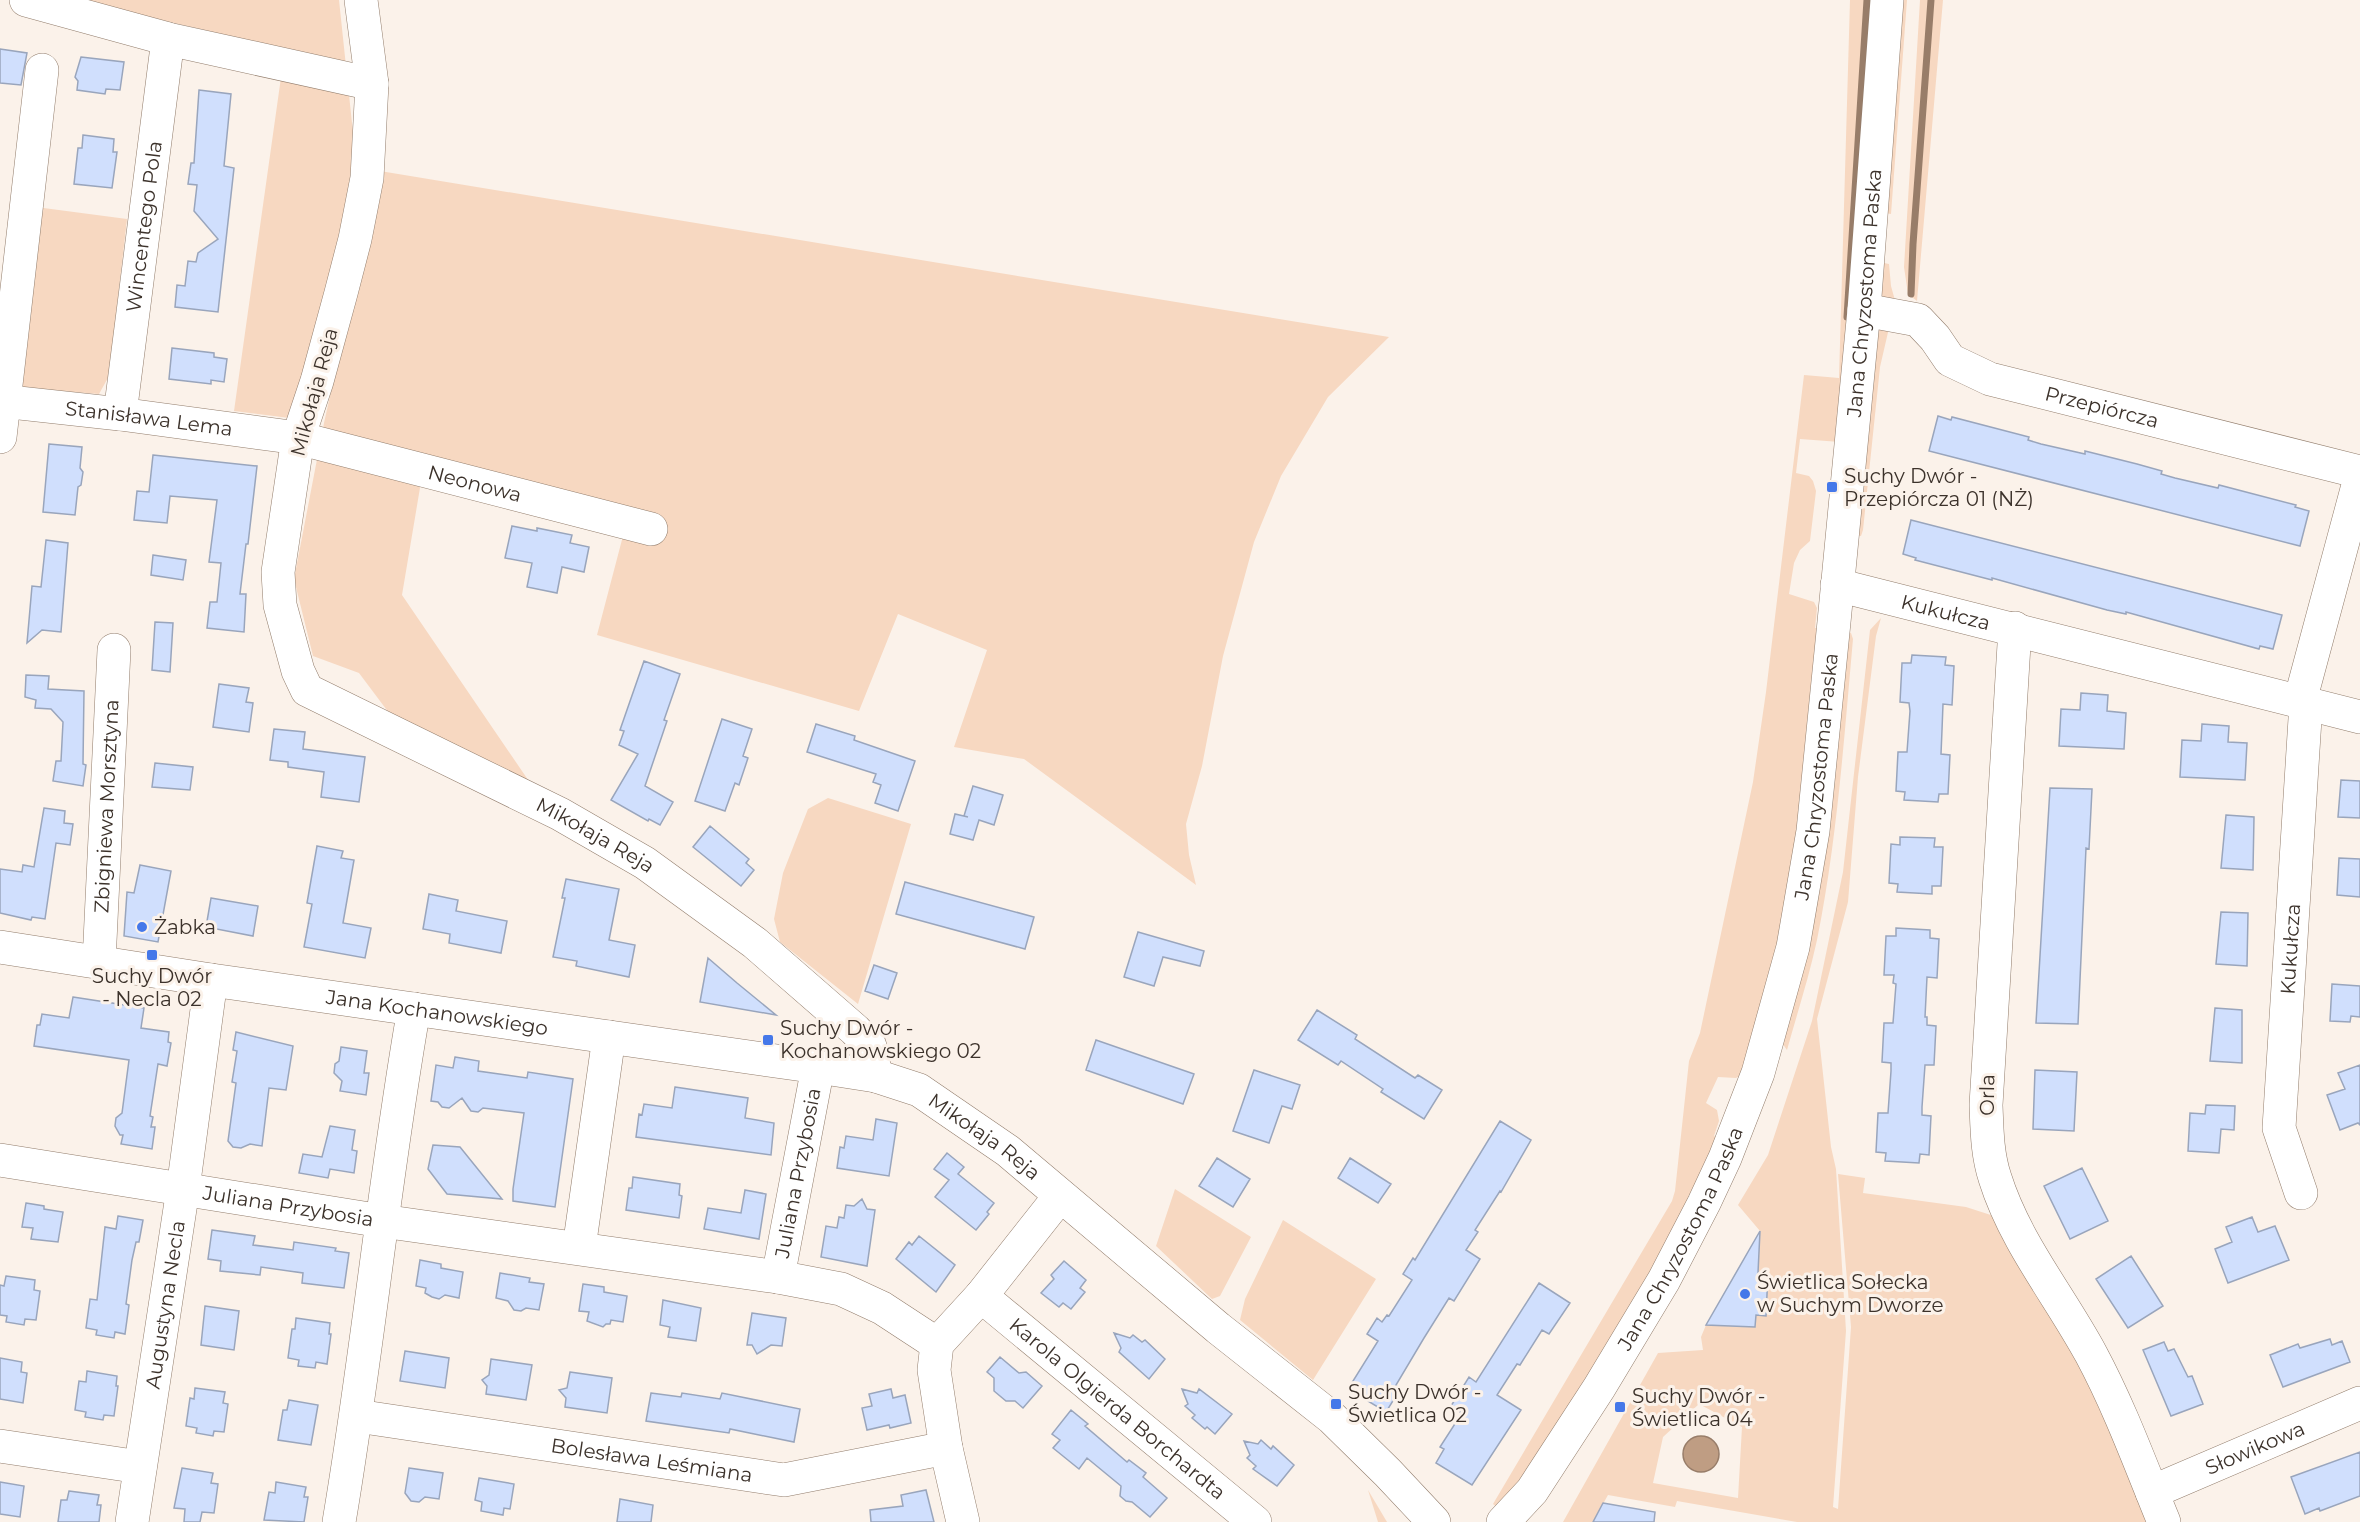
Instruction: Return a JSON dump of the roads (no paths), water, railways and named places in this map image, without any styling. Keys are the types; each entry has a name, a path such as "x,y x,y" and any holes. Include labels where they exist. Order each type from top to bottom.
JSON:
{"street":[{"path":"26,0 168,39 372,84"},
{"name":"Mikołaja Reja","path":"361,0 372,84 366,178 355,238 317,381 298,438 278,573 280,605 298,670 307,690 560,814 645,863 742,933 855,1030 870,1046 876,1076 919,1090 1008,1151 1218,1328 1332,1418 1434,1522"},
{"name":"Jana Chryzostoma Paska","path":"1503,1522 1532,1491 1599,1388 1664,1280 1704,1203 1725,1158 1758,1073 1793,947 1814,831 1864,310 1887,0"},
{"name":"Wincentego Pola","path":"120,414 168,39"},
{"path":"0,437 2,402 42,70"},
{"name":"Przepiórcza","path":"1864,310 1918,320 1935,338 1950,360 1990,379 2360,472"},
{"name":"Stanisława Lema","path":"2,402 120,414 298,438"},
{"name":"Neonowa","path":"298,438 651,529"},
{"name":"Kukułcza","path":"2301,1193 2279,1128 2303,702 2360,478"},
{"name":"Kukułcza","path":"1837,585 2015,628 2360,717"},
{"name":"Orla","path":"2015,628 1986,1105 1988,1151 2002,1198 2028,1252 2090,1353 2114,1400 2164,1522"},
{"name":"Zbigniewa Morsztyna","path":"99,962 114,650"},
{"name":"Jana Kochanowskiego","path":"0,947 211,980 876,1076"},
{"name":"Augustyna Necla","path":"132,1522 183,1189 211,980"},
{"path":"339,1522 357,1416 382,1221 414,1009"},
{"path":"579,1248 609,1037"},
{"name":"Juliana Przybosia","path":"778,1277 818,1067"},
{"name":"Juliana Przybosia","path":"0,1160 382,1221 842,1288 882,1308 937,1344"},
{"path":"963,1522 946,1448 934,1370 937,1344 981,1296 1060,1196"},
{"name":"Karola Olgierda Borchardta","path":"981,1296 1255,1522"},
{"name":"Słowikowa","path":"2152,1492 2360,1403"},
{"name":"Bolesława Leśmiana","path":"357,1416 784,1480 946,1448"},
{"path":"0,1446 140,1467"},
{"name":"Mikołaja Reja","path":"1388,1473 1411,1522"},
{"name":"Jana Chryzostoma Paska","path":"1521,1522 1532,1491"}],"waterway":[{"path":"1847,317 1867,0"},
{"path":"1911,294 1931,0"}],"place":[{"name":"Suchy Dwór - Przepiórcza 01 (NŻ)","path":"1832,487"},
{"name":"Żabka","path":"142,927"},
{"name":"Suchy Dwór - Necla 02","path":"152,955"},
{"name":"Suchy Dwór - Kochanowskiego 02","path":"768,1040"},
{"name":"Świetlica Sołecka w Suchym Dworze","path":"1745,1294"},
{"name":"Suchy Dwór - Świetlica 02","path":"1336,1404"},
{"name":"Suchy Dwór - Świetlica 04","path":"1620,1407"}]}
